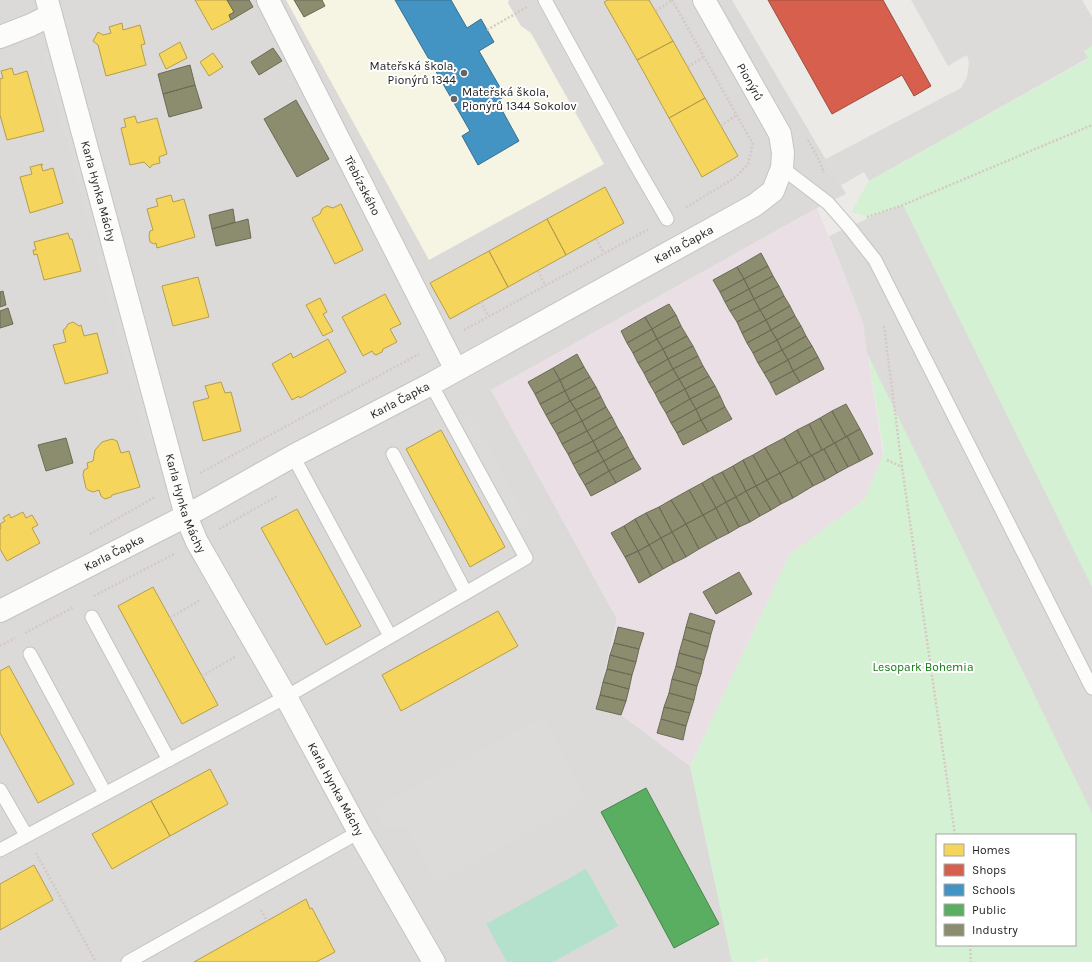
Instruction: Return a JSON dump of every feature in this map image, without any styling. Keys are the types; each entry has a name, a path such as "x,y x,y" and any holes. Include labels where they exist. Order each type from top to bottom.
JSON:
{"street":[{"name":"Třebízského","path":"268,0 456,370"},
{"name":"Pionýrů","path":"704,0 780,134 783,153 782,168"},
{"path":"0,38 31,25 49,8"},
{"name":"Karla Hynka Máchy","path":"49,8 186,516 197,542 222,587 286,697 359,832 434,962"},
{"name":"Karla Čapka","path":"0,612 186,516 293,456 431,384 755,205 773,191 782,168"}],"lane":[{"path":"544,0 667,219"},
{"path":"782,168 828,203 875,260 1092,688"},
{"path":"0,850 286,697 526,558 431,384"},
{"path":"392,454 466,593"},
{"path":"293,456 390,636"},
{"path":"92,617 169,760"},
{"path":"30,654 105,793"},
{"path":"0,790 26,835"},
{"path":"128,962 359,832"}],"path":[{"path":"84,538 156,496 178,486 667,219 736,177 748,164 753,144 672,0 656,11"},
{"path":"487,30 531,4"},
{"path":"688,67 703,56"},
{"path":"721,126 736,115"},
{"path":"871,217 903,206 1092,125"},
{"path":"596,239 604,253"},
{"path":"538,271 545,285"},
{"path":"481,302 488,316"},
{"path":"883,321 902,467 955,834"},
{"path":"887,460 902,467"},
{"path":"170,618 222,587"},
{"path":"202,676 256,645"},
{"path":"26,835 96,962"},
{"path":"970,946 971,962"}],"shaded area":[{"path":"0,0 732,0 846,194 817,208 491,390 617,619 596,709 621,715 690,766 732,962 0,962"},
{"name":"Mateřská škola, Pionýrů 1344 Sokolov","path":"286,0 509,0 508,3 521,26 531,33 604,164 429,260"},
{"path":"676,0 692,0 743,91 731,98"},
{"path":"911,0 1082,0 1092,17 1092,46 1084,51 1088,58 869,181 864,172 841,186 828,163 820,162 961,88 967,77 969,63 967,55 948,66"},
{"path":"54,51 157,438 147,441 43,54"},
{"path":"903,205 1092,587 1092,813 867,353 863,322 829,236 871,217"},
{"path":"817,208 863,322 883,455 865,499 790,554 690,766 621,715 596,709 617,619 491,390"},
{"path":"471,415 530,523 517,530 458,423"},
{"path":"544,716 582,792 583,803 437,883 406,827 387,829 380,821 375,808"}],"green space":[{"name":"Lesopark Bohemia","path":"1092,46 1092,962 769,962 767,957 754,962 732,962 690,766 790,554 865,499 884,452 863,322 829,236 870,217 851,212 869,181 1088,59 1083,51"},
{"path":"586,869 618,926 553,962 507,962 486,924"}],"building: Homes":[{"path":"195,0 227,0 234,12 229,15 231,20 212,30"},
{"path":"608,0 649,0 673,41 637,60 604,2"},
{"path":"122,23 123,30 140,25 145,44 141,45 146,65 106,76 98,45 93,41 98,32 103,35 111,33 109,27"},
{"path":"673,41 705,98 669,118 637,60"},
{"path":"180,42 187,58 166,69 159,54"},
{"path":"213,53 223,67 209,76 200,62"},
{"path":"12,68 14,75 27,71 44,131 7,140 0,115 0,79 3,78 1,71"},
{"path":"705,98 738,156 702,177 669,118"},
{"path":"135,116 137,123 157,118 167,154 159,157 160,163 152,165 150,168 144,162 130,165 121,128 126,127 124,119"},
{"path":"42,164 43,171 53,168 63,203 30,213 20,177 32,174 30,167"},
{"path":"605,187 624,223 566,255 547,219"},
{"path":"171,195 173,202 184,199 195,237 157,248 156,243 154,244 150,242 150,231 153,230 147,209 158,206 156,199"},
{"path":"341,204 363,250 335,264 312,218 320,214 322,209 327,206 333,208"},
{"path":"547,219 566,255 508,287 489,251"},
{"path":"68,233 70,239 72,239 81,271 44,280 37,254 34,255 33,250 36,250 34,242"},
{"path":"489,251 508,287 450,319 430,283"},
{"path":"198,277 209,317 173,326 162,286"},
{"path":"385,294 401,324 390,329 397,342 383,349 382,352 376,355 372,351 363,356 342,317"},
{"path":"320,298 327,312 323,314 333,331 323,336 306,305"},
{"path":"73,322 79,326 81,325 84,336 97,333 108,373 65,384 53,345 66,342 63,330 68,324"},
{"path":"328,339 346,372 300,398 299,396 292,400 272,364 291,353 293,358"},
{"path":"221,382 225,393 231,392 241,431 203,441 193,402 209,398 205,386"},
{"path":"441,430 505,547 470,567 406,449"},
{"path":"112,439 117,441 121,453 129,451 140,487 112,495 111,497 105,499 101,496 99,490 93,492 86,488 83,475 84,470 88,468 87,463 93,461 95,450 102,442"},
{"path":"297,509 361,626 326,645 261,528"},
{"path":"23,512 26,518 32,515 38,525 32,528 40,543 7,561 0,549 0,524 5,521 3,518 9,514 11,518"},
{"path":"153,587 218,705 182,724 118,606"},
{"path":"498,611 518,646 401,711 382,675"},
{"path":"9,666 74,784 38,803 0,733 0,671"},
{"path":"210,769 228,804 170,836 151,801"},
{"path":"151,801 170,836 112,869 92,834"},
{"path":"34,865 53,900 0,930 0,884"},
{"path":"306,899 310,909 312,908 335,952 316,962 194,962"}],"building: Shops":[{"path":"768,0 883,0 931,86 914,96 902,75 832,114"}],"building: Schools":[{"name":"Mateřská škola, Pionýrů 1344","path":"395,0 451,0 467,28 481,19 494,42 479,51 505,96 497,101 519,141 478,165 462,136 470,131"}],"building: Public":[{"path":"646,788 719,924 674,948 601,812"}],"building: Industry":[{"path":"227,0 249,0 253,7 231,20 229,15 234,12"},
{"path":"294,0 322,0 325,6 304,17"},
{"path":"273,48 282,61 259,75 251,62"},
{"path":"190,65 195,85 163,94 158,74"},
{"path":"195,85 202,108 169,117 163,94"},
{"path":"296,100 329,159 297,177 264,119"},
{"path":"233,209 235,222 212,229 209,215"},
{"path":"248,219 251,238 216,246 212,229"},
{"path":"761,253 768,266 744,279 737,267"},
{"path":"768,266 773,276 749,289 744,279"},
{"path":"737,267 744,279 720,292 713,280"},
{"path":"773,276 779,286 754,299 749,289"},
{"path":"744,279 749,289 725,302 720,292"},
{"path":"779,286 784,296 760,310 754,299"},
{"path":"749,289 754,299 730,311 725,302"},
{"path":"3,291 6,305 0,307 0,292"},
{"path":"784,296 790,306 766,320 760,310"},
{"path":"754,299 760,310 737,322 730,311"},
{"path":"669,304 676,315 652,329 645,317"},
{"path":"790,306 795,316 771,330 766,320"},
{"path":"8,308 13,324 0,328 0,311"},
{"path":"760,310 766,320 742,333 737,322"},
{"path":"676,315 681,326 657,339 652,329"},
{"path":"795,316 801,326 777,340 771,330"},
{"path":"645,317 652,329 627,343 621,331"},
{"path":"766,320 771,330 747,343 742,333"},
{"path":"681,326 687,336 663,349 657,339"},
{"path":"801,326 806,336 782,350 777,340"},
{"path":"652,329 657,339 633,353 627,343"},
{"path":"771,330 777,340 753,353 747,343"},
{"path":"687,336 693,346 668,359 663,349"},
{"path":"806,336 812,346 788,360 782,350"},
{"path":"657,339 663,349 638,363 633,353"},
{"path":"777,340 782,350 758,363 753,353"},
{"path":"693,346 698,356 673,369 668,359"},
{"path":"812,346 818,357 793,371 788,360"},
{"path":"663,349 668,359 644,373 638,363"},
{"path":"782,350 788,360 764,373 758,363"},
{"path":"577,354 584,367 560,380 553,368"},
{"path":"698,356 703,366 679,379 673,369"},
{"path":"818,357 824,369 800,382 793,371"},
{"path":"668,359 673,369 649,383 644,373"},
{"path":"788,360 793,371 770,383 764,373"},
{"path":"703,366 709,376 685,389 679,379"},
{"path":"584,367 590,377 565,391 560,380"},
{"path":"553,368 560,380 535,394 528,382"},
{"path":"673,369 679,379 655,393 649,383"},
{"path":"793,371 800,382 776,395 770,383"},
{"path":"709,376 715,386 690,399 685,389"},
{"path":"590,377 596,387 570,401 565,391"},
{"path":"679,379 685,389 660,403 655,393"},
{"path":"560,380 565,391 540,404 535,394"},
{"path":"715,386 720,396 696,409 690,399"},
{"path":"596,387 601,397 576,410 570,401"},
{"path":"685,389 690,399 666,413 660,403"},
{"path":"565,391 570,401 546,415 540,404"},
{"path":"720,396 725,407 701,420 696,409"},
{"path":"601,397 606,407 582,421 576,410"},
{"path":"690,399 696,409 671,423 666,413"},
{"path":"570,401 576,410 551,424 546,415"},
{"path":"846,404 860,429 846,437 832,411"},
{"path":"606,407 612,417 587,431 582,421"},
{"path":"725,407 732,419 708,432 701,420"},
{"path":"696,409 701,420 677,433 671,423"},
{"path":"576,410 582,421 557,434 551,424"},
{"path":"832,411 846,437 834,443 820,418"},
{"path":"612,417 617,427 593,441 587,431"},
{"path":"820,418 834,443 822,450 809,424"},
{"path":"701,420 708,432 683,445 677,433"},
{"path":"582,421 587,431 562,444 557,434"},
{"path":"809,424 822,450 811,456 797,430"},
{"path":"617,427 623,437 598,451 593,441"},
{"path":"860,429 873,454 860,461 847,436"},
{"path":"797,430 811,456 798,463 784,438"},
{"path":"587,431 593,441 568,454 562,444"},
{"path":"847,436 860,461 848,467 835,443"},
{"path":"623,437 628,447 604,461 598,451"},
{"path":"66,438 73,463 46,471 38,445"},
{"path":"784,438 798,463 780,473 765,448"},
{"path":"593,441 598,451 573,464 568,454"},
{"path":"835,443 848,467 837,473 824,449"},
{"path":"628,447 634,458 609,471 604,461"},
{"path":"765,448 780,473 767,480 753,455"},
{"path":"824,449 837,473 825,480 812,455"},
{"path":"598,451 604,461 579,475 573,464"},
{"path":"753,455 767,480 756,486 743,460"},
{"path":"812,455 825,480 813,486 800,462"},
{"path":"634,458 641,469 616,483 609,471"},
{"path":"743,460 756,486 746,491 733,466"},
{"path":"604,461 609,471 585,485 579,475"},
{"path":"800,462 813,486 793,498 780,473"},
{"path":"733,466 746,491 736,497 722,472"},
{"path":"609,471 616,483 591,496 585,485"},
{"path":"722,472 736,497 726,502 712,477"},
{"path":"780,473 793,498 781,504 767,480"},
{"path":"712,477 726,502 716,508 702,483"},
{"path":"767,480 781,504 771,510 756,486"},
{"path":"702,483 716,508 703,515 689,490"},
{"path":"756,486 771,510 760,516 746,491"},
{"path":"689,490 703,515 686,524 671,500"},
{"path":"746,491 760,516 750,522 736,497"},
{"path":"736,497 750,522 739,527 726,502"},
{"path":"671,500 686,524 672,532 659,507"},
{"path":"726,502 739,527 729,533 716,508"},
{"path":"659,507 672,532 661,538 646,513"},
{"path":"716,508 729,533 717,539 703,515"},
{"path":"646,513 661,538 649,545 635,519"},
{"path":"703,515 717,539 699,549 686,524"},
{"path":"635,519 649,545 638,551 624,526"},
{"path":"686,524 699,549 686,557 672,532"},
{"path":"624,526 638,551 625,557 611,533"},
{"path":"672,532 686,557 674,563 661,538"},
{"path":"661,538 674,563 663,569 649,545"},
{"path":"649,545 663,569 651,576 638,551"},
{"path":"638,551 651,576 639,583 625,557"},
{"path":"739,572 752,594 716,614 703,592"},
{"path":"690,613 715,621 711,634 686,627"},
{"path":"618,627 644,633 639,649 614,643"},
{"path":"686,627 711,634 708,647 683,639"},
{"path":"683,639 708,647 704,660 679,653"},
{"path":"614,643 639,649 636,662 610,655"},
{"path":"679,653 704,660 701,674 676,666"},
{"path":"610,655 636,662 632,675 607,669"},
{"path":"676,666 701,674 697,686 672,679"},
{"path":"607,669 632,675 629,689 603,682"},
{"path":"672,679 697,686 694,700 669,693"},
{"path":"603,682 629,689 626,701 600,695"},
{"path":"669,693 694,700 690,713 664,707"},
{"path":"600,695 626,701 621,715 596,709"},
{"path":"664,707 690,713 686,726 661,719"},
{"path":"661,719 686,726 683,740 657,733"}],"place":[{"name":"Mateřská škola, Pionýrů 1344","path":"464,73"},
{"name":"Mateřská škola, Pionýrů 1344 Sokolov","path":"454,99"}]}
